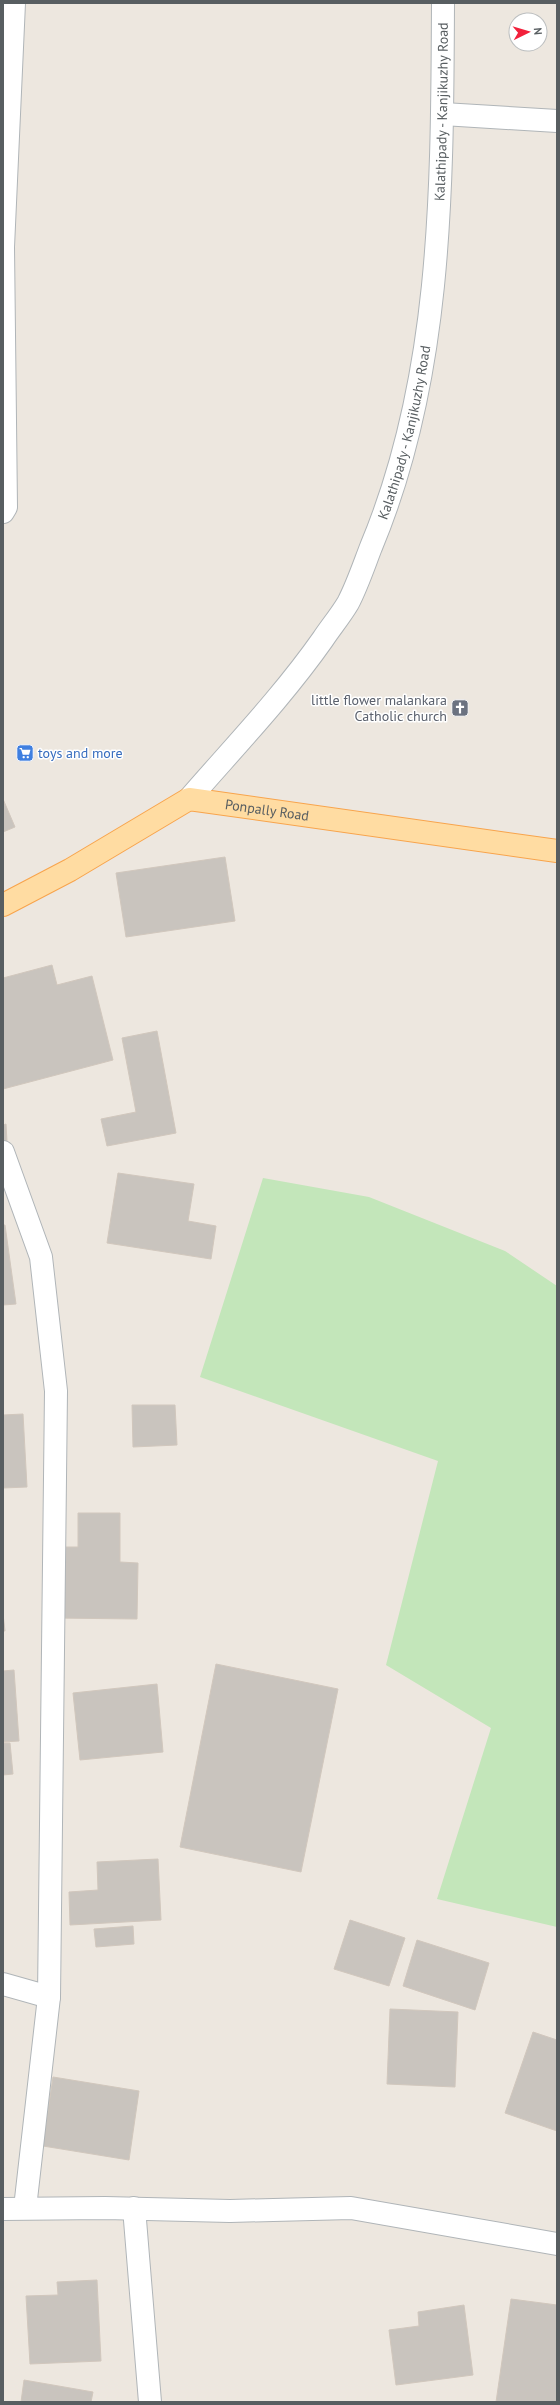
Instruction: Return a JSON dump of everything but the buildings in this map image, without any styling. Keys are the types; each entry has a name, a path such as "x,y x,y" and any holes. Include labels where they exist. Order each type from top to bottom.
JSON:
{"main road":[{"name":"Ponpally Road","path":"189,799 557,851"},
{"path":"3,905 70,870 189,799"}],"street":[{"path":"3,512 6,507 3,247 14,3"},
{"name":"Kalathipady - Kanjikuzhy Road","path":"189,799 300,671 348,602 386,510 405,446 422,373 434,287 443,114 443,3"},
{"path":"443,114 557,121"},
{"path":"3,1152 41,1257 56,1391 49,1997 24,2208"},
{"path":"3,1984 49,1997"},
{"path":"134,2208 150,2402"},
{"path":"3,2209 134,2208 230,2211 351,2208 557,2244"}],"green space":[{"path":"263,1178 369,1197 505,1251 557,1286 557,1927 437,1899 491,1728 386,1665 438,1461 200,1377"}],"place":[{"name":"little flower malankara Catholic church","path":"460,708"},
{"name":"toys and more","path":"25,753"}]}
